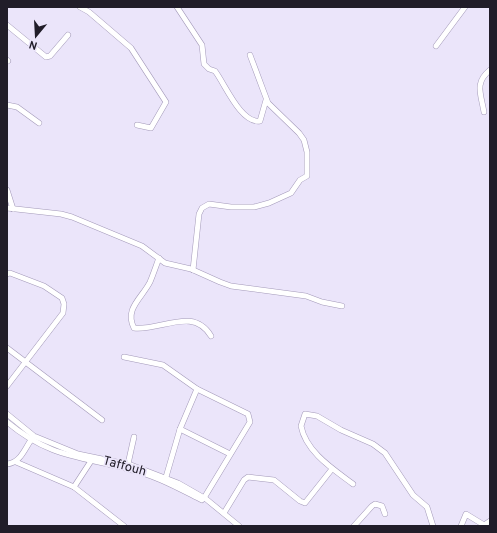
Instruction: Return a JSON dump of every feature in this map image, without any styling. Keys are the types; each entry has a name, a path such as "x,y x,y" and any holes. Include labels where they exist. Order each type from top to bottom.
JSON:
{"street":[{"path":"80,7 89,12 131,48 166,102 151,128 137,125"},
{"path":"177,7 202,45 204,64 209,69 215,71 240,109 256,122 260,122 266,100"},
{"path":"436,46 465,7"},
{"path":"7,25 46,57 50,56 68,35"},
{"path":"193,270 199,214 204,206 211,203 231,207 254,208 291,193 300,180 307,176 307,152 304,140 299,133 270,106 266,100 250,55"},
{"path":"484,112 479,83 484,75 490,70"},
{"path":"7,105 17,107 39,123"},
{"path":"7,190 10,209 46,212 72,217 142,246 174,266 193,270 231,286 306,296 322,302 342,306"},
{"path":"159,258 150,283 131,309 130,321 134,328 146,329 175,322 189,321 202,324 211,336"},
{"path":"7,274 10,273 44,286 62,298 64,304 63,313 7,386"},
{"path":"7,348 102,420"},
{"path":"124,357 163,365 197,389 248,414 250,422 204,498"},
{"path":"166,477 180,429 197,389"},
{"name":"Taffouh","path":"7,414 34,436 78,454 128,464 166,477 204,498 239,526"},
{"path":"353,484 332,469 308,444 301,426 305,414 318,416 341,430 373,444 385,453 413,495 427,507 433,526"},
{"path":"7,422 31,440 58,453 149,475 217,508"},
{"path":"180,429 230,454"},
{"path":"128,464 134,437"},
{"path":"16,462 31,440"},
{"path":"74,487 91,461"},
{"path":"7,464 16,462 74,487 93,500 124,526"},
{"path":"224,513 248,476 274,480 304,503 332,469"},
{"path":"354,526 375,504 382,506 385,514"},
{"path":"461,526 466,514 484,525 490,521"}]}
